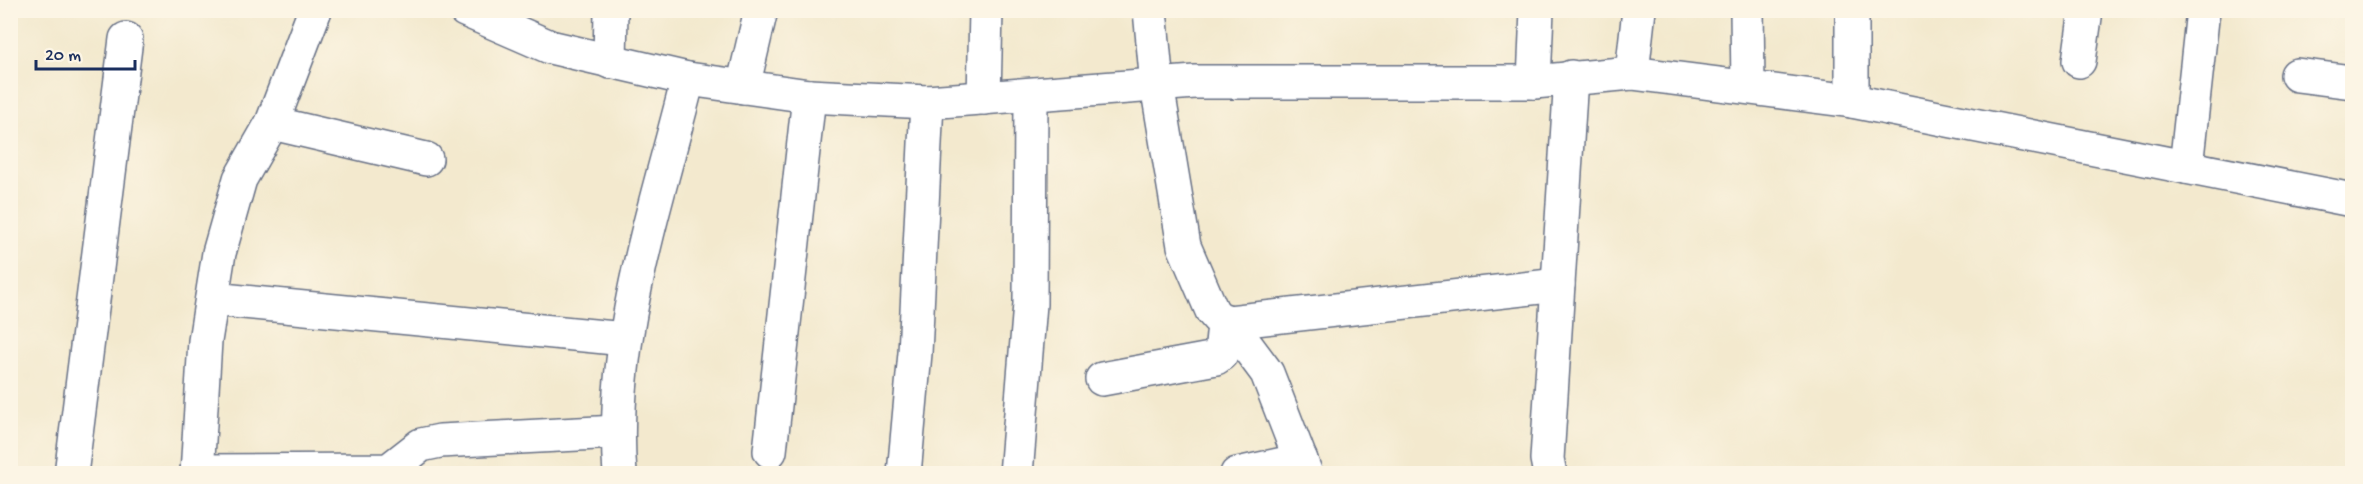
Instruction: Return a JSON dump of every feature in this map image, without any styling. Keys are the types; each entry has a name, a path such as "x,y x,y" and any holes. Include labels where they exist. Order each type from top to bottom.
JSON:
{"street":[{"path":"315,10 272,123 240,179 219,253 205,341 197,472 389,470 408,452 422,445 440,441 616,432"},
{"path":"465,10 524,23 550,47 688,80 809,96 927,102 1195,82 1534,82 1632,73 1852,101 2352,200"},
{"path":"610,62 611,10"},
{"path":"743,87 761,10"},
{"path":"984,98 986,10"},
{"path":"1150,10 1157,85 1184,246 1212,311 1218,318 1234,327 1267,373 1304,467 1237,474"},
{"path":"1534,82 1537,10"},
{"path":"1632,73 1639,10"},
{"path":"1747,10 1748,87"},
{"path":"1852,10 1852,101"},
{"path":"2079,61 2086,10"},
{"path":"2186,167 2203,10"},
{"path":"70,474 126,39"},
{"path":"2297,75 2352,82"},
{"path":"1550,474 1547,459 1571,77"},
{"path":"620,474 616,432 625,339 688,80"},
{"path":"1016,474 1030,304 1031,95"},
{"path":"770,451 809,96"},
{"path":"904,474 915,353 927,102"},
{"path":"272,123 426,159"},
{"path":"1102,379 1216,358 1221,354 1223,334 1234,327 1558,285"},
{"path":"212,299 625,339"}]}
